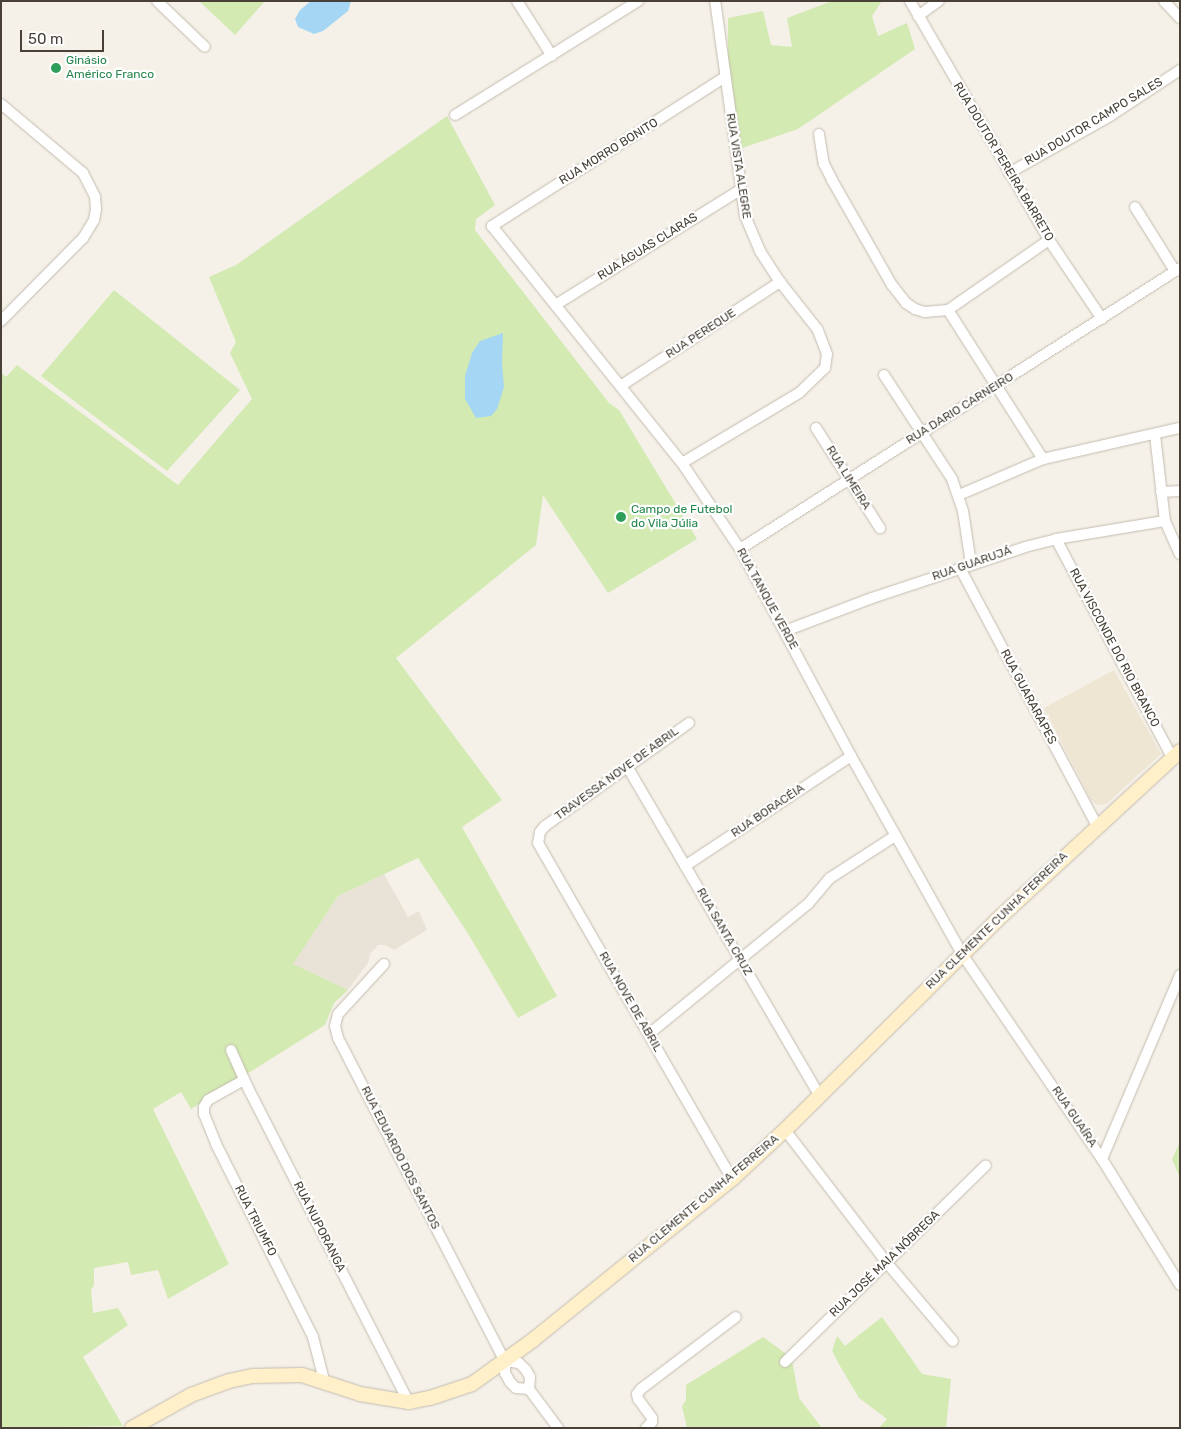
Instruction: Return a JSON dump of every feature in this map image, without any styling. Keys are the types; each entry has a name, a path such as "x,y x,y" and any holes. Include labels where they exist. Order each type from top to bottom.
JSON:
{"street":[{"path":"157,1 205,47"},
{"path":"517,1 552,56"},
{"path":"455,115 638,1"},
{"name":"RUA VISTA ALEGRE","path":"682,463 800,393 825,368 827,354 818,330 780,282 751,234 740,190 715,1"},
{"name":"RUA DOUTOR PEREIRA BARRETO","path":"910,1 1049,240 1102,319"},
{"path":"918,16 940,1"},
{"path":"1164,1 1180,18"},
{"name":"RUA DOUTOR CAMPO SALES","path":"1009,173 1110,116 1180,70"},
{"name":"RUA MORRO BONITO","path":"492,226 725,77"},
{"path":"1,104 83,173 95,197 96,209 94,220 84,238 1,321"},
{"path":"819,134 824,164 832,180 892,285 906,303 915,309 925,312 948,310 1049,240"},
{"name":"RUA ÁGUAS CLARAS","path":"557,304 740,190"},
{"path":"1135,207 1178,270"},
{"name":"RUA TANQUE VERDE","path":"492,226 622,385 682,463 740,548 851,756 962,954"},
{"name":"RUA DARIO CARNEIRO","path":"740,548 1178,270"},
{"name":"RUA PEREQUE","path":"622,385 780,282"},
{"path":"948,310 1043,459"},
{"path":"884,375 952,478 959,495 972,564"},
{"name":"RUA LIMEIRA","path":"816,428 880,528"},
{"path":"959,495 1043,459 1180,428"},
{"path":"1155,435 1165,521 1180,554"},
{"path":"1162,492 1180,490"},
{"name":"RUA GUARUJÁ","path":"785,631 960,568 1056,539 1165,521"},
{"name":"RUA VISCONDE DO RIO BRANCO","path":"1056,539 1176,754"},
{"name":"RUA GUARARAPES","path":"960,568 1097,826"},
{"name":"TRAVESSA NOVE DE ABRIL","path":"545,826 689,723"},
{"name":"RUA CLEMENTE CUNHA FERREIRA","path":"132,1428 190,1395 230,1381 272,1374 302,1375 324,1380 360,1394 409,1402 430,1398 464,1387 505,1361 732,1178 786,1130 962,954 1176,754"},
{"name":"RUA BORACÉIA","path":"685,866 851,756"},
{"name":"RUA SANTA CRUZ","path":"628,768 820,1096"},
{"name":"RUA NOVE DE ABRIL","path":"545,826 538,837 542,851 732,1178"},
{"path":"649,1034 808,904 830,878 895,836"},
{"name":"RUA GUAÍRA","path":"962,954 1102,1158 1180,1285"},
{"name":"RUA EDUARDO DOS SANTOS","path":"384,964 338,1014 336,1030 505,1361 505,1374 516,1388 529,1389"},
{"path":"1102,1158 1180,975"},
{"name":"RUA NUPORANGA","path":"231,1050 244,1080 409,1402"},
{"name":"RUA TRIUMFO","path":"244,1080 208,1100 204,1107 204,1114 216,1144 313,1338 320,1355 324,1380"},
{"path":"786,1130 887,1263 953,1340"},
{"name":"RUA JOSÉ MAIA NÓBREGA","path":"785,1362 986,1165"},
{"path":"646,1428 652,1422 652,1418 638,1399 637,1394 640,1389 736,1317"},
{"path":"505,1361 520,1362 530,1377 529,1389 558,1428"}],"shaded area":[{"path":"1114,670 1161,754 1106,804 1097,805 1091,800 1044,708"},
{"path":"384,874 408,917 419,911 427,930 394,950 385,945 378,945 370,954 368,963 348,990 292,964 338,896"}],"green space":[{"path":"199,1 265,1 235,35"},
{"path":"832,1 882,1 872,16 878,36 907,23 915,49 798,129 739,149 728,80 728,18 763,11 771,45 792,47 787,18"},
{"path":"447,116 495,205 476,219 475,230 609,403 619,410 697,539 608,593 543,495 536,545 396,658 502,800 462,827 557,996 518,1018 467,932 418,858 338,896 293,964 348,990 334,1003 325,1025 191,1109 181,1092 153,1109 229,1264 168,1299 158,1270 131,1275 128,1262 94,1268 94,1286 91,1289 93,1313 118,1308 128,1325 83,1357 123,1426 1,1428 1,372 6,377 17,365 178,485 252,399 230,353 236,342 209,277 236,265"},
{"path":"114,290 240,390 167,471 41,376"},
{"path":"1180,1142 1180,1178 1172,1159"},
{"path":"882,1317 922,1374 951,1379 946,1428 879,1428 887,1419 859,1398 840,1366 832,1351 837,1336 845,1346"},
{"path":"763,1337 785,1353 792,1361 799,1398 822,1428 687,1428 682,1406 686,1400 686,1385"}],"water":[{"path":"311,1 351,1 348,11 323,31 314,34 298,27 295,19 300,10"},
{"path":"503,333 502,363 504,387 497,409 491,416 476,418 465,399 465,376 472,353 480,341"}],"place":[{"name":"Ginásio Américo Franco","path":"56,68"},
{"name":"Campo de Futebol do Vila Júlia","path":"621,517"}]}
